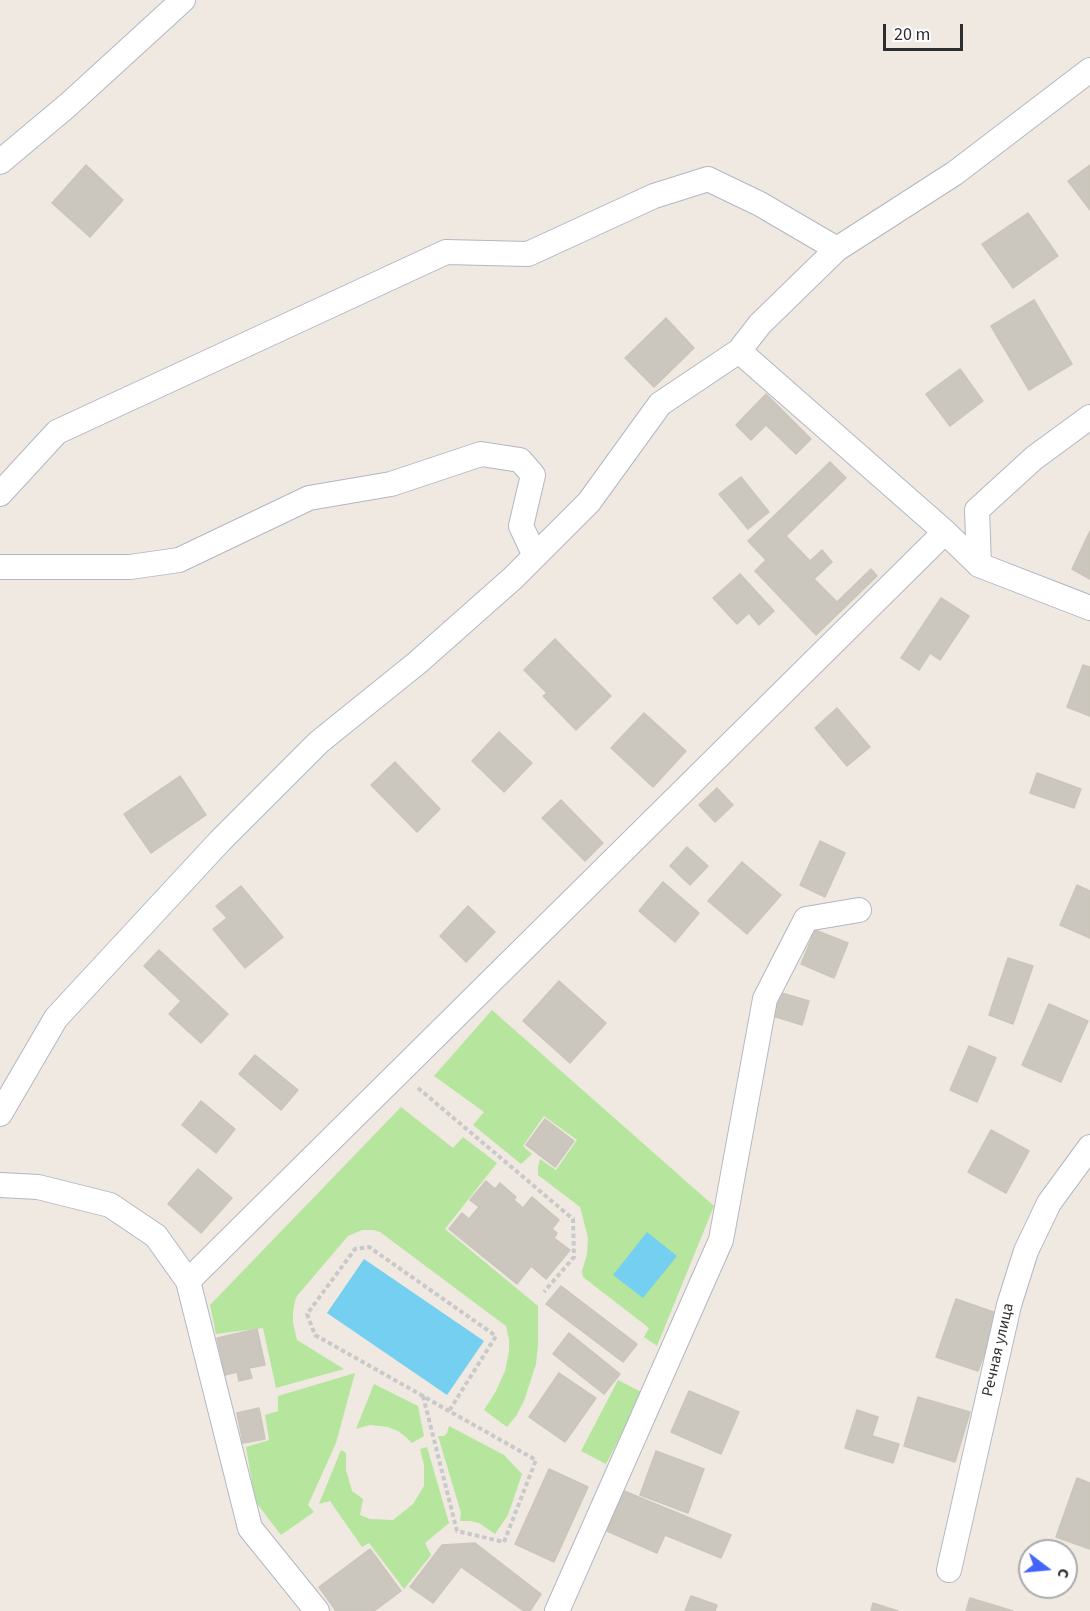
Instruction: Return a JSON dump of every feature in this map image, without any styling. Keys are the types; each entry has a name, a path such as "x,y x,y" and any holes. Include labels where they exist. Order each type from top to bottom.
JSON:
{"street":[{"path":"0,162 68,105 183,0"},
{"path":"0,1114 56,1018 220,841 320,741 417,663 513,578 589,502 660,404 739,351 760,324 837,249 955,173 1090,70"},
{"path":"0,494 57,432 446,252 528,254 654,196 708,179 760,204 837,249"},
{"path":"739,351 945,532 979,565 1090,608"},
{"path":"979,565 977,510 1034,458 1090,417"},
{"path":"0,567 130,567 179,560 309,498 391,484 481,454 520,460 533,475 521,526 535,556"},
{"path":"188,1281 945,532"},
{"path":"557,1611 721,1240 765,999 806,919 859,910"},
{"name":"Речная улица","path":"949,1570 1009,1305 1026,1251 1049,1203 1090,1147"},
{"path":"0,1185 38,1187 110,1205 156,1236 188,1281 250,1528 317,1611"}],"path":[{"path":"416,1085 573,1219 574,1257 544,1292"},
{"path":"423,1396 457,1531 504,1542 536,1460 449,1411 423,1396 315,1335 307,1314 355,1249 369,1247 496,1336 449,1411"}],"green space":[{"path":"492,1010 714,1206 657,1346 644,1337 649,1328 583,1277 588,1238 580,1207 538,1175 540,1159 556,1170 577,1140 544,1116 523,1146 532,1154 521,1164 473,1125 484,1112 434,1076"},
{"path":"401,1107 453,1148 463,1137 497,1163 445,1229 538,1306 536,1364 524,1401 507,1427 484,1410 505,1371 509,1352 506,1326 380,1232 374,1230 362,1230 348,1236 295,1301 293,1323 297,1340 344,1369 276,1388 263,1328 216,1334 210,1305"},
{"path":"355,1373 336,1443 308,1505 314,1512 281,1535 255,1501 246,1447 269,1440 265,1415 278,1411 278,1396"},
{"path":"618,1380 643,1393 606,1464 581,1451"},
{"path":"374,1384 418,1406 424,1436 412,1443 398,1431 388,1427 370,1425 356,1429"},
{"path":"449,1426 504,1455 522,1474 508,1515 495,1534 479,1523 460,1521 461,1513 438,1436 444,1436"},
{"path":"427,1447 449,1523 425,1543 431,1555 404,1589 369,1543 362,1547 330,1501 319,1504 341,1450 346,1453 346,1470 352,1491 363,1499 360,1515 370,1519 393,1520 413,1504 424,1486 424,1465 420,1449"}],"water":[{"path":"647,1232 677,1256 643,1298 613,1275"},
{"path":"364,1259 484,1341 447,1395 327,1313"}],"building":[{"path":"86,165 123,200 90,237 52,203"},
{"path":"1090,165 1090,210 1068,181"},
{"path":"1028,213 1058,256 1013,288 982,244"},
{"path":"1034,300 1072,364 1029,390 991,326"},
{"path":"666,318 694,348 654,387 625,358"},
{"path":"960,369 983,401 950,426 926,394"},
{"path":"766,394 811,439 796,454 766,425 751,440 736,425"},
{"path":"830,462 846,478 786,536 810,561 822,550 832,562 814,579 837,602 871,569 877,576 816,635 755,571 766,560 748,541"},
{"path":"741,477 769,512 748,529 719,494"},
{"path":"1090,531 1090,579 1072,569"},
{"path":"740,574 774,611 759,625 749,613 737,624 713,598"},
{"path":"941,598 969,616 940,660 930,653 919,670 901,658"},
{"path":"555,639 611,696 576,730 543,696 547,693 524,670"},
{"path":"1083,665 1090,667 1090,716 1067,707"},
{"path":"837,708 870,747 847,766 815,728"},
{"path":"644,713 686,751 653,787 611,748"},
{"path":"499,732 532,763 504,792 472,761"},
{"path":"395,762 440,809 417,832 371,785"},
{"path":"1037,773 1081,789 1074,808 1030,793"},
{"path":"180,776 206,815 151,853 124,814"},
{"path":"717,788 733,805 715,822 699,805"},
{"path":"561,800 603,843 585,861 542,818"},
{"path":"820,841 845,853 825,897 800,885"},
{"path":"687,847 708,866 690,885 670,866"},
{"path":"742,862 781,895 747,934 708,901"},
{"path":"663,882 699,913 675,942 639,911"},
{"path":"1077,885 1090,891 1090,938 1060,925"},
{"path":"241,886 283,937 245,968 213,929 227,918 216,906"},
{"path":"468,906 495,932 466,962 440,936"},
{"path":"815,930 848,943 834,978 801,964"},
{"path":"159,950 228,1014 201,1043 169,1014 181,1001 144,966"},
{"path":"1008,958 1033,966 1013,1024 989,1015"},
{"path":"559,981 606,1023 570,1063 523,1021"},
{"path":"778,992 809,1001 802,1025 770,1015"},
{"path":"1049,1004 1088,1021 1061,1082 1022,1065"},
{"path":"969,1046 996,1058 977,1102 950,1090"},
{"path":"255,1055 298,1090 281,1110 239,1074"},
{"path":"201,1101 235,1129 216,1153 182,1125"},
{"path":"545,1119 574,1141 555,1167 526,1145"},
{"path":"991,1130 1029,1151 1006,1193 968,1172"},
{"path":"198,1169 232,1198 201,1233 168,1204"},
{"path":"486,1181 495,1189 500,1183 516,1197 514,1200 523,1208 532,1197 559,1220 552,1229 557,1233 554,1238 570,1250 546,1279 531,1266 517,1284 449,1229 462,1213 469,1219 479,1207 470,1200"},
{"path":"561,1286 637,1344 623,1362 546,1304"},
{"path":"956,1299 999,1314 978,1371 936,1357"},
{"path":"257,1329 265,1365 249,1368 252,1378 239,1381 237,1372 225,1375 217,1338"},
{"path":"569,1333 620,1374 604,1394 553,1354"},
{"path":"559,1373 596,1398 565,1442 529,1417"},
{"path":"689,1391 739,1412 721,1454 671,1432"},
{"path":"918,1397 970,1412 955,1462 904,1446"},
{"path":"259,1408 265,1439 243,1443 237,1413"},
{"path":"857,1410 878,1417 872,1436 899,1444 893,1463 845,1448"},
{"path":"656,1451 704,1469 688,1513 640,1495"},
{"path":"549,1469 588,1487 554,1562 515,1544"},
{"path":"1077,1478 1090,1483 1090,1549 1078,1545 1078,1539 1056,1537"},
{"path":"624,1491 731,1535 721,1558 665,1535 657,1553 607,1531"},
{"path":"475,1543 541,1594 530,1611 524,1611 461,1567 433,1603 410,1587 442,1545"},
{"path":"370,1549 401,1591 374,1611 336,1611 319,1587"},
{"path":"691,1596 717,1605 715,1611 685,1611"},
{"path":"970,1598 1013,1611 966,1611"},
{"path":"873,1603 898,1611 871,1611"}]}
